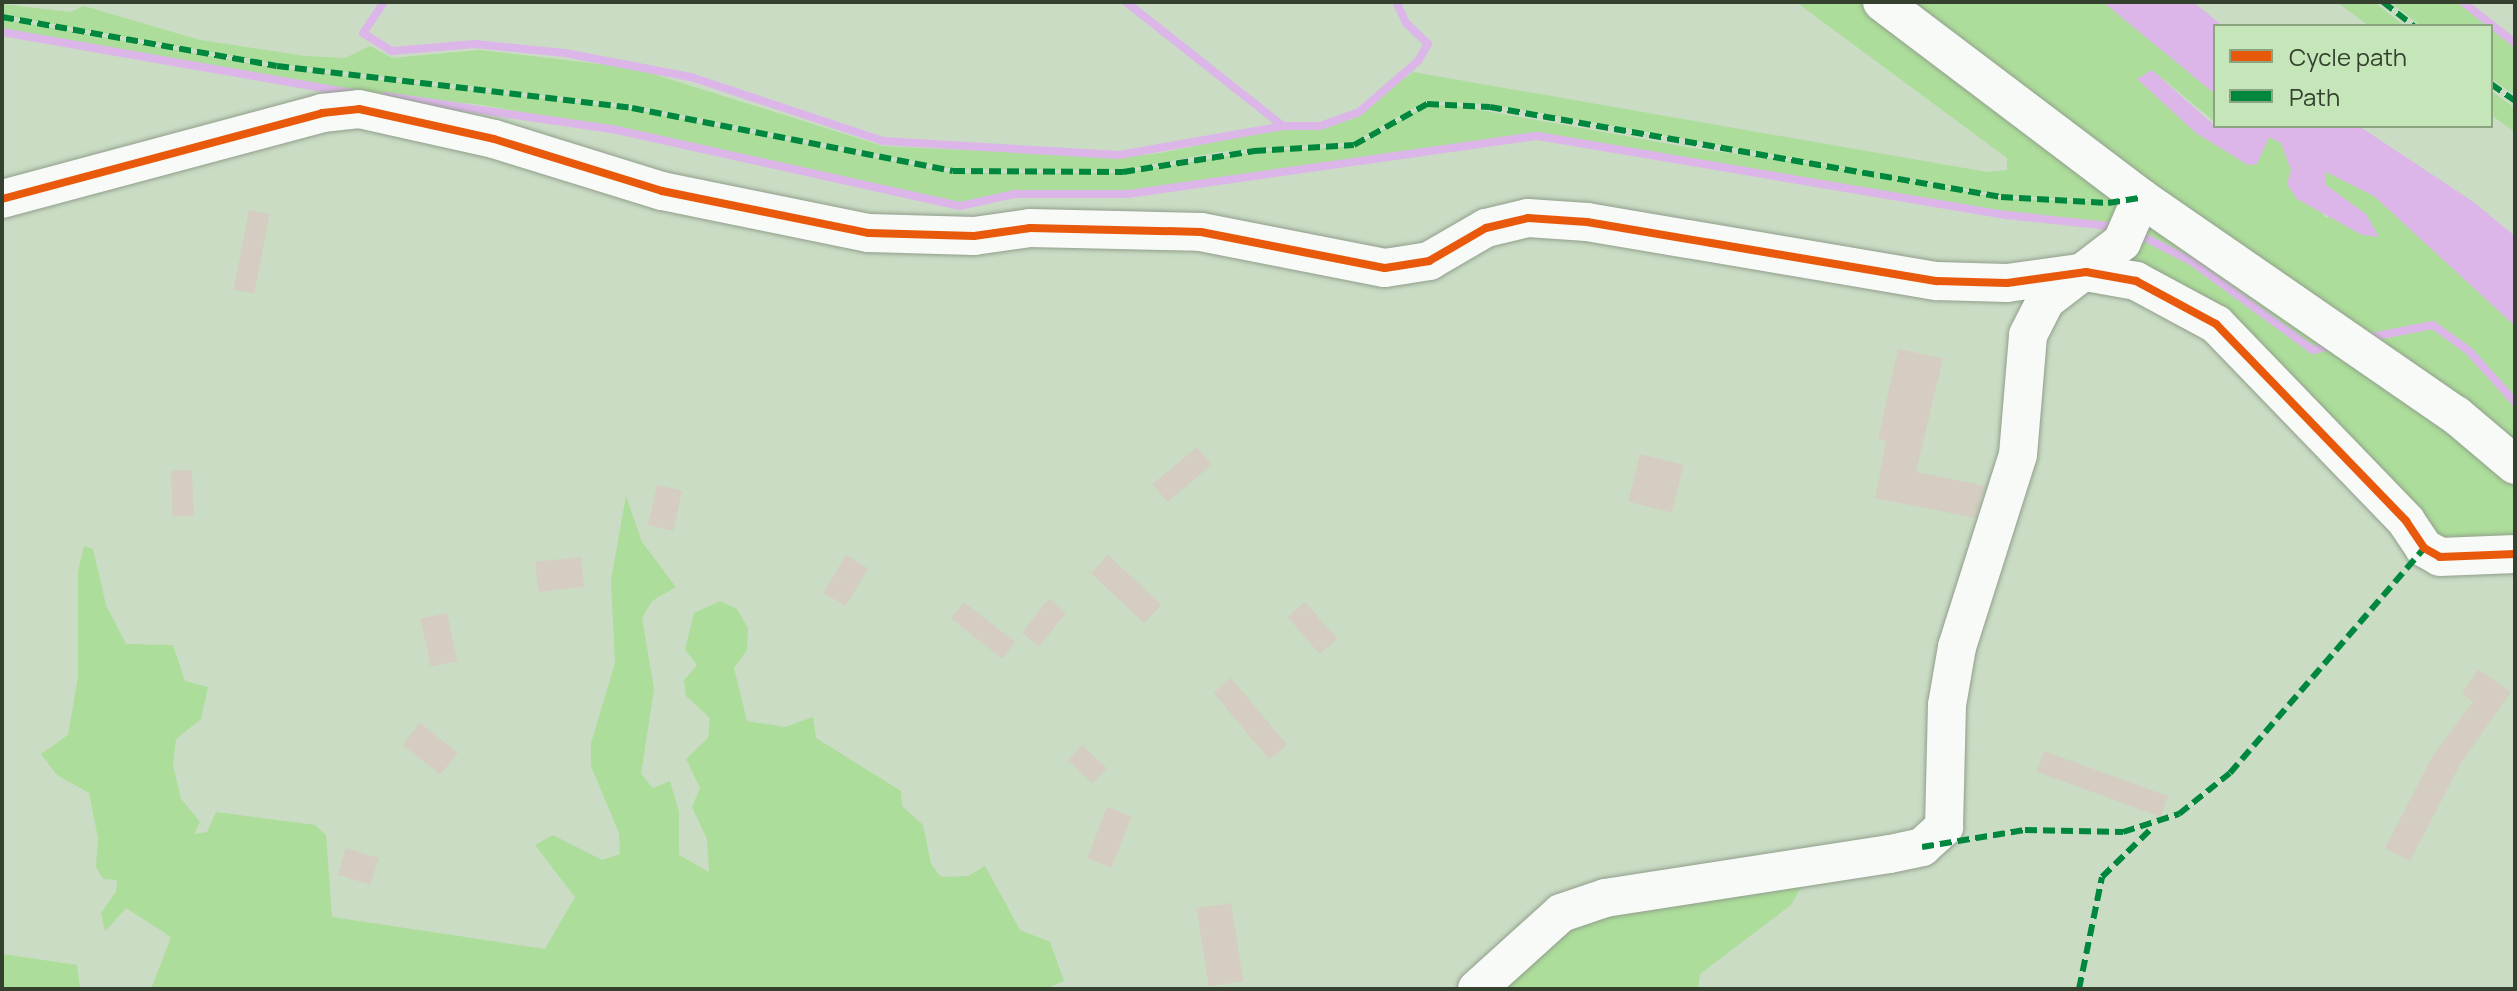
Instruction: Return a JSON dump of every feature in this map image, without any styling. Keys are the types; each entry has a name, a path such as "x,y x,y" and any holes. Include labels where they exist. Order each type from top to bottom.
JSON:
{"street":[{"path":"1882,2 2132,222 2456,415 2515,465"},
{"path":"2,199 322,113 359,109 494,139 662,191 869,233 959,237 1030,228 1201,232 1385,268 1429,261 1486,228 1528,218 1587,222 1937,281 2007,283 2086,272 2136,281 2216,324 2406,521 2424,548 2440,557 2515,554"},
{"path":"1477,989 1561,913 1605,898 1922,847 1944,827 1947,705 1957,647 2018,455 2028,335 2045,301 2086,272 2132,222"}],"green space":[{"path":"1796,2 1870,2 2126,196 2108,201 2001,195 1490,104 1426,101 1354,142 1218,152 1123,170 953,169 632,105 278,64 2,15 2,4 71,12 84,6 200,40 305,56 345,58 370,46 392,58 479,50 634,68 883,146 1120,158 1160,153 1281,129 1321,130 1352,119 1413,72 1987,172 2007,170 2007,158"},
{"path":"1894,2 2103,2 2213,92 2213,120 2152,70 2138,79 2196,133 2248,165 2269,137 2281,143 2291,170 2326,218 2353,207 2326,185 2326,172 2374,196 2515,326 2515,451"},
{"path":"2337,2 2374,2 2402,24 2366,24"},
{"path":"2390,2 2457,2 2485,24 2418,24"},
{"path":"2,19 277,68 632,109 952,173 1123,173 1254,152 1354,146 1427,105 1458,106 1692,148 1881,173 2001,199 2135,202 2114,223 2007,214 1539,135 1127,193 1014,193 960,204 618,129 482,105 273,81 2,30"},
{"path":"2493,30 2515,47 2515,95 2493,80"},
{"path":"2493,92 2515,108 2515,132 2493,116"},
{"path":"2147,205 2515,477 2515,542 2445,545 2317,420 2115,270"},
{"path":"626,496 642,542 676,587 652,601 642,618 654,689 641,774 653,788 670,781 679,812 679,855 709,872 707,839 692,807 700,788 686,759 708,738 710,718 686,696 684,680 697,665 685,649 694,613 720,601 737,609 748,628 747,650 734,668 747,721 785,727 813,717 816,738 901,791 902,806 923,825 931,864 941,877 968,876 985,866 1020,930 1050,942 1064,981 1045,989 151,989 171,937 126,908 105,931 101,913 116,892 117,880 103,879 96,867 98,838 89,793 57,775 41,754 68,735 78,677 78,572 84,546 93,549 106,605 126,644 173,645 185,681 208,687 201,719 176,739 173,765 181,799 200,822 194,834 207,832 216,812 315,825 326,835 332,917 545,949 575,897 535,845 553,835 602,860 620,854 619,833 591,766 591,743 615,663 611,580"},
{"path":"1813,867 1791,905 1700,974 1698,989 1482,989 1572,913"},
{"path":"2,954 77,965 80,989 2,989"}],"shaded area":[{"path":"2103,2 2193,2 2220,24 2213,24 2213,92"},
{"path":"2152,70 2213,124 2213,128 2362,128 2472,201 2515,236 2515,326 2374,196 2326,172 2326,185 2366,214 2379,237 2362,235 2297,199 2287,184 2291,170 2281,143 2269,137 2257,164 2248,165 2196,133 2137,79"}],"building":[{"path":"249,210 270,214 254,294 234,290"},
{"path":"1898,349 1943,358 1916,472 1985,486 1975,518 1875,498 1886,441 1878,439"},
{"path":"1197,447 1212,465 1167,502 1153,484"},
{"path":"1640,454 1684,465 1672,512 1628,502"},
{"path":"192,470 194,516 173,517 171,471"},
{"path":"657,485 682,491 673,531 648,525"},
{"path":"846,555 868,568 846,606 823,593"},
{"path":"1108,555 1161,605 1144,623 1091,573"},
{"path":"581,557 584,587 538,592 535,562"},
{"path":"1049,599 1066,613 1039,646 1022,632"},
{"path":"964,602 1015,642 1002,659 951,619"},
{"path":"1305,602 1337,639 1320,654 1288,617"},
{"path":"447,613 457,661 431,667 421,619"},
{"path":"2478,669 2511,692 2461,763 2410,861 2385,848 2432,757 2473,702 2462,694"},
{"path":"1231,678 1287,745 1269,759 1213,693"},
{"path":"420,723 458,753 441,775 403,745"},
{"path":"1082,745 1107,768 1093,784 1068,760"},
{"path":"2044,751 2168,796 2161,817 2036,772"},
{"path":"1107,807 1131,816 1112,868 1087,858"},
{"path":"346,848 379,858 370,885 338,875"},
{"path":"1231,903 1243,981 1209,987 1196,908"}],"waterway":[{"path":"384,2 363,33 392,51 475,44 565,53 691,77 883,141 1119,155 1283,126 1320,126 1359,112 1418,61 1428,44 1406,23 1396,2"},
{"path":"1126,2 1283,126"},
{"path":"2463,2 2491,24"},
{"path":"2493,26 2515,43"},
{"path":"2,32 352,93"},
{"path":"385,96 617,130 960,206 1014,194 1128,194 1538,136 2007,215 2119,227"},
{"path":"2136,233 2191,261 2313,350 2333,345"},
{"path":"2366,338 2433,325 2469,351 2515,402"}],"marked path":[{"path":"2383,2 2411,24"},
{"path":"2,17 277,66 632,108 953,171 1123,172 1254,151 1354,145 1427,104 1490,107 2001,197 2108,203 2141,198"},
{"path":"2493,85 2515,101"},
{"path":"1922,847 2025,830 2123,832 2179,814 2230,773 2424,548"},
{"path":"2079,989 2102,877 2151,829"}],"cycle path":[{"path":"2,199 322,113 359,109 494,139 662,191 869,233 974,236 1030,228 1201,232 1385,268 1429,261 1486,228 1528,218 1587,222 1937,281 2007,283 2086,272 2136,281 2216,324 2406,521 2424,548 2440,557 2515,554"}]}
